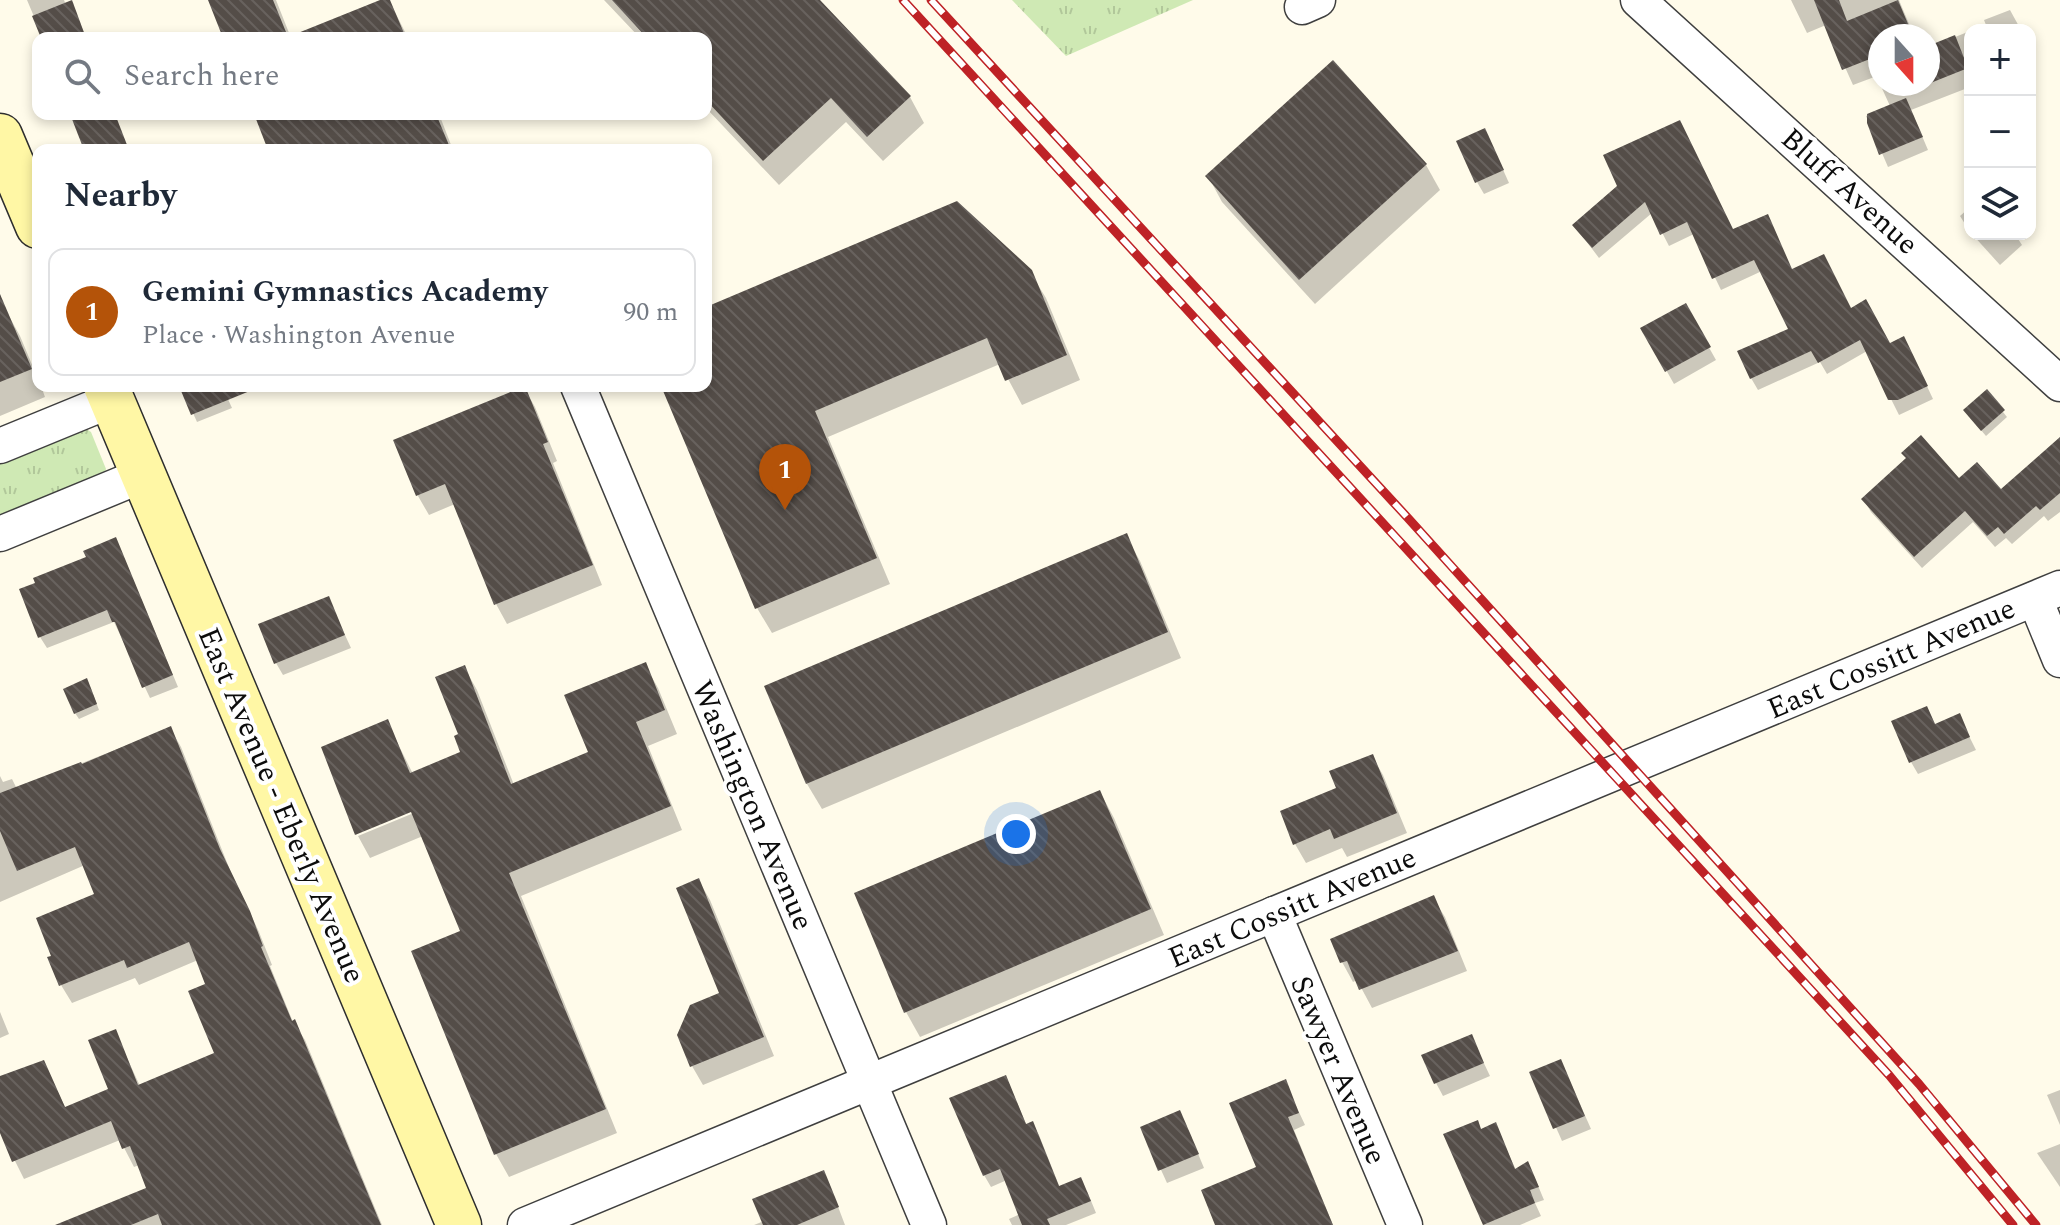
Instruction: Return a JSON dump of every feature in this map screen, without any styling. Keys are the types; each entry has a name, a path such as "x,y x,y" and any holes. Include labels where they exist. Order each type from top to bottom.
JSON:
{"main road":[{"path":"0,136 32,212"},
{"name":"East Avenue - Eberly Avenue","path":"109,393 459,1225"}],"street":[{"name":"Bluff Avenue","path":"1638,0 2060,384"},
{"name":"Washington Avenue","path":"581,392 929,1225"},
{"path":"0,446 109,393"},
{"path":"0,534 143,475"},
{"name":"East Cossitt Avenue","path":"525,1225 2047,593"},
{"path":"2047,593 2060,660"},
{"name":"Sawyer Avenue","path":"1274,914 1405,1225"}],"green space":[{"path":"1012,0 1193,0 1066,56"},
{"path":"83,427 91,432 106,469 104,474 0,521 0,456"}],"building":[{"path":"72,0 84,32 39,32 32,16"},
{"path":"208,0 273,0 286,32 221,32"},
{"path":"380,0 390,0 403,32 300,32"},
{"path":"612,0 820,0 911,96 867,137 831,98 763,161 712,106 712,32 641,32"},
{"path":"1814,0 1839,0 1847,21 1898,0 1908,24 1868,24 1868,60 1842,70"},
{"path":"1955,35 1964,58 1964,70 1940,79 1940,41"},
{"path":"1333,60 1427,164 1299,280 1205,176"},
{"path":"1906,98 1923,137 1879,155 1867,123 1867,114"},
{"path":"72,120 117,120 127,144 82,144"},
{"path":"256,120 438,120 448,144 266,144"},
{"path":"1680,120 1733,229 1768,214 1792,269 1824,254 1851,308 1866,299 1890,343 1904,336 1928,386 1898,400 1888,400 1860,340 1818,363 1811,351 1750,379 1737,351 1788,329 1754,260 1712,279 1687,222 1660,235 1645,202 1592,248 1572,225 1617,186 1603,155"},
{"path":"1485,128 1504,170 1475,183 1456,141"},
{"path":"957,201 1032,270 1067,355 1005,381 987,338 815,411 877,558 755,609 664,392 712,392 712,304"},
{"path":"0,294 32,369 0,382"},
{"path":"1686,303 1711,347 1665,372 1640,328"},
{"path":"1987,389 2005,410 1981,431 1963,410"},
{"path":"181,392 248,392 191,415"},
{"path":"510,392 527,392 548,442 543,444 593,565 494,605 445,484 416,496 393,440"},
{"path":"1921,435 1959,478 1977,462 2001,489 2060,437 2060,493 2040,510 2036,506 2004,534 1998,527 1987,536 1965,511 1914,557 1861,499 1906,458 1901,453"},
{"path":"1127,533 1168,632 806,784 764,686"},
{"path":"116,537 173,675 142,688 107,610 38,638 19,589 35,583 33,578 86,557 83,551"},
{"path":"329,596 345,635 274,664 258,624"},
{"path":"646,662 665,710 636,722 671,806 509,873 606,1109 494,1155 411,951 460,931 411,812 355,835 321,747 388,719 410,773 460,752 454,736 458,734 435,677 465,665 511,784 588,752 564,695"},
{"path":"87,678 97,704 74,714 63,689"},
{"path":"1927,706 1935,724 1960,713 1970,737 1909,763 1891,721"},
{"path":"171,726 220,849 250,911 261,947 292,1021 295,1019 381,1225 162,1225 158,1214 131,1225 55,1225 146,1188 130,1146 122,1149 111,1121 12,1162 0,1133 0,1076 44,1060 65,1107 108,1089 88,1040 116,1029 138,1085 214,1053 188,991 205,984 189,942 127,968 124,960 59,986 36,918 94,894 75,847 17,871 0,831 0,793 82,764"},
{"path":"1373,754 1397,813 1334,839 1330,829 1293,845 1280,811 1336,788 1329,771"},
{"path":"1100,790 1151,909 904,1013 854,893"},
{"path":"699,878 764,1037 690,1067 677,1035 690,1005 719,993 676,888"},
{"path":"1434,895 1458,951 1359,990 1347,961 1340,963 1330,939"},
{"path":"1472,1034 1484,1063 1434,1084 1421,1055"},
{"path":"1561,1059 1585,1116 1553,1129 1529,1072"},
{"path":"1006,1075 1026,1124 1033,1121 1059,1186 1081,1177 1091,1201 1047,1219 1050,1225 1022,1225 1000,1169 983,1176 949,1098"},
{"path":"1286,1079 1299,1113 1288,1117 1333,1225 1215,1225 1201,1190 1256,1167 1229,1103"},
{"path":"1180,1110 1199,1154 1158,1171 1140,1127"},
{"path":"1478,1120 1481,1129 1496,1122 1515,1169 1528,1161 1539,1187 1530,1190 1535,1203 1483,1225 1443,1134"},
{"path":"824,1170 839,1207 797,1225 763,1225 752,1199"}],"railway":[{"path":"903,0 1889,1075 2013,1225"},
{"path":"931,0 1407,517 1919,1084 2036,1225"}],"place":[{"name":"Gemini Gymnastics Academy","path":"785,510"}]}
